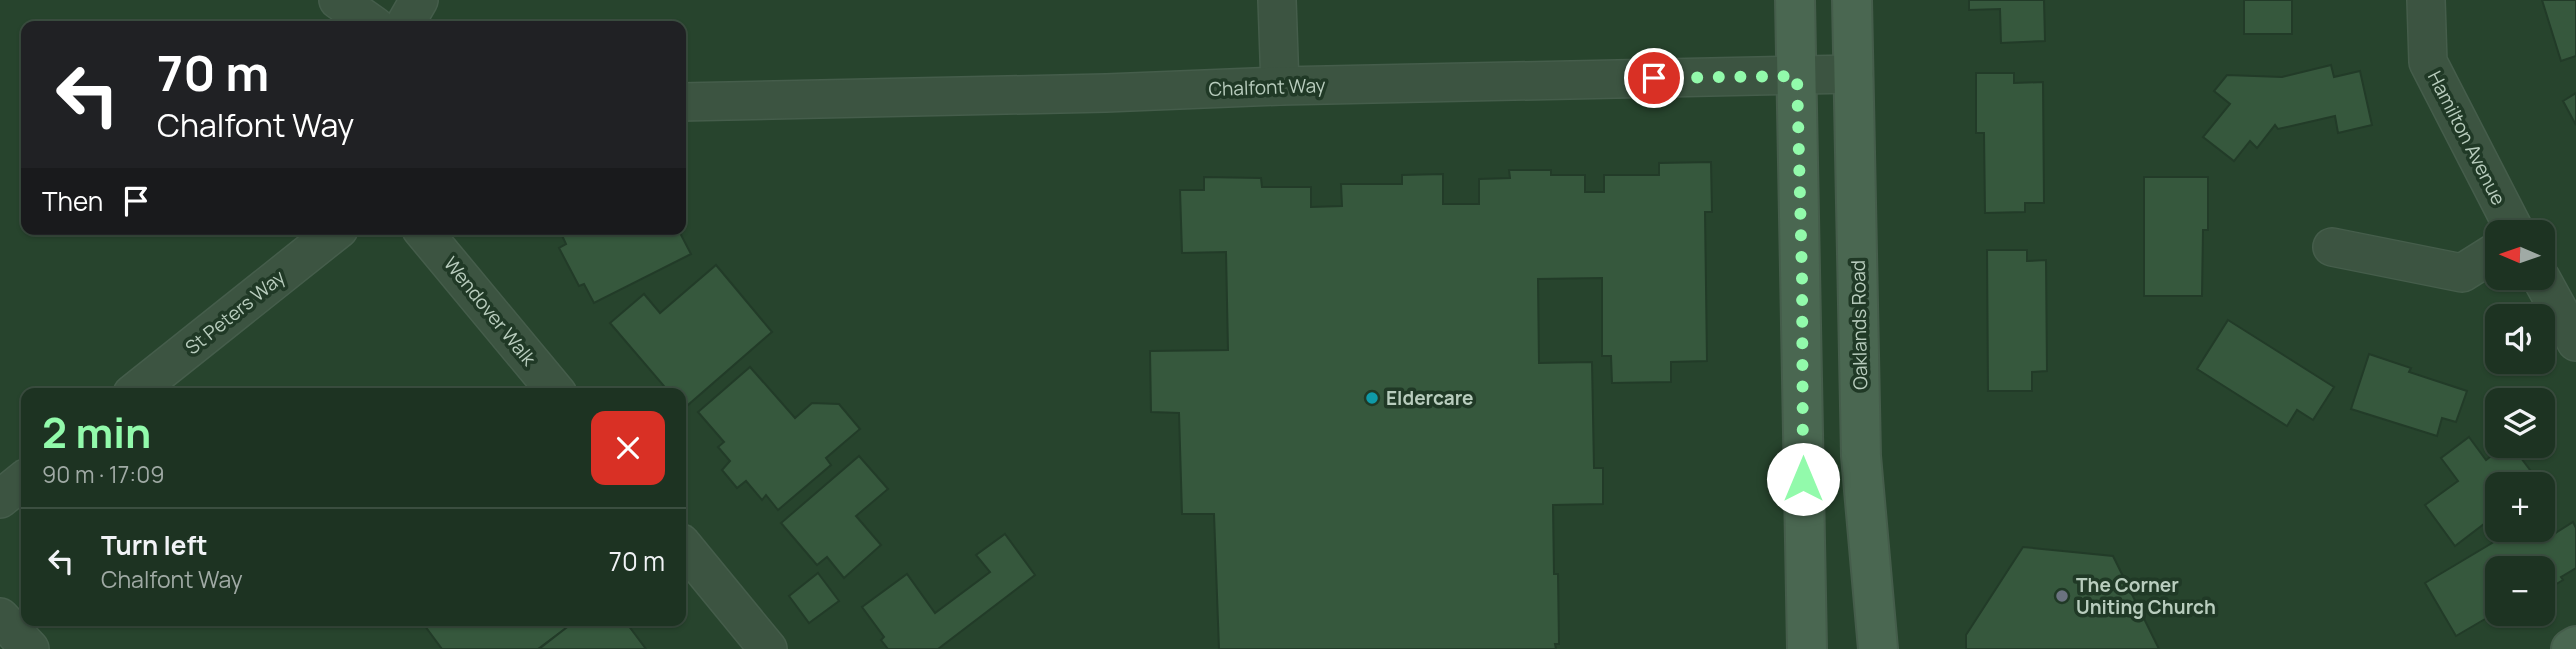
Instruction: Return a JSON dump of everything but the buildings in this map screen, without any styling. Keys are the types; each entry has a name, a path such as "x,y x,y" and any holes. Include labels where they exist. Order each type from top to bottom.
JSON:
{"main road":[{"path":"1796,0 1807,649"},
{"name":"Oaklands Road","path":"1852,0 1861,456 1878,649"},
{"path":"2571,649 2576,646"}],"street":[{"path":"338,0 368,21"},
{"path":"407,21 419,0"},
{"path":"1277,0 1280,86"},
{"name":"Hamilton Avenue","path":"2426,0 2428,62 2509,220"},
{"name":"Chalfont Way","path":"686,102 1854,74"},
{"name":"St Peters Way","path":"140,388 331,235"},
{"name":"Wendover Walk","path":"426,235 553,388"},
{"path":"2332,247 2462,273 2485,259"},
{"path":"2548,290 2576,342"},
{"path":"0,499 21,482"},
{"path":"686,549 768,649"},
{"path":"0,617 30,649"}],"place":[{"name":"Eldercare","path":"1372,398"},
{"name":"The Corner Uniting Church","path":"2062,596"}],"route":[{"path":"1654,78 1797,76 1803,479"}]}
